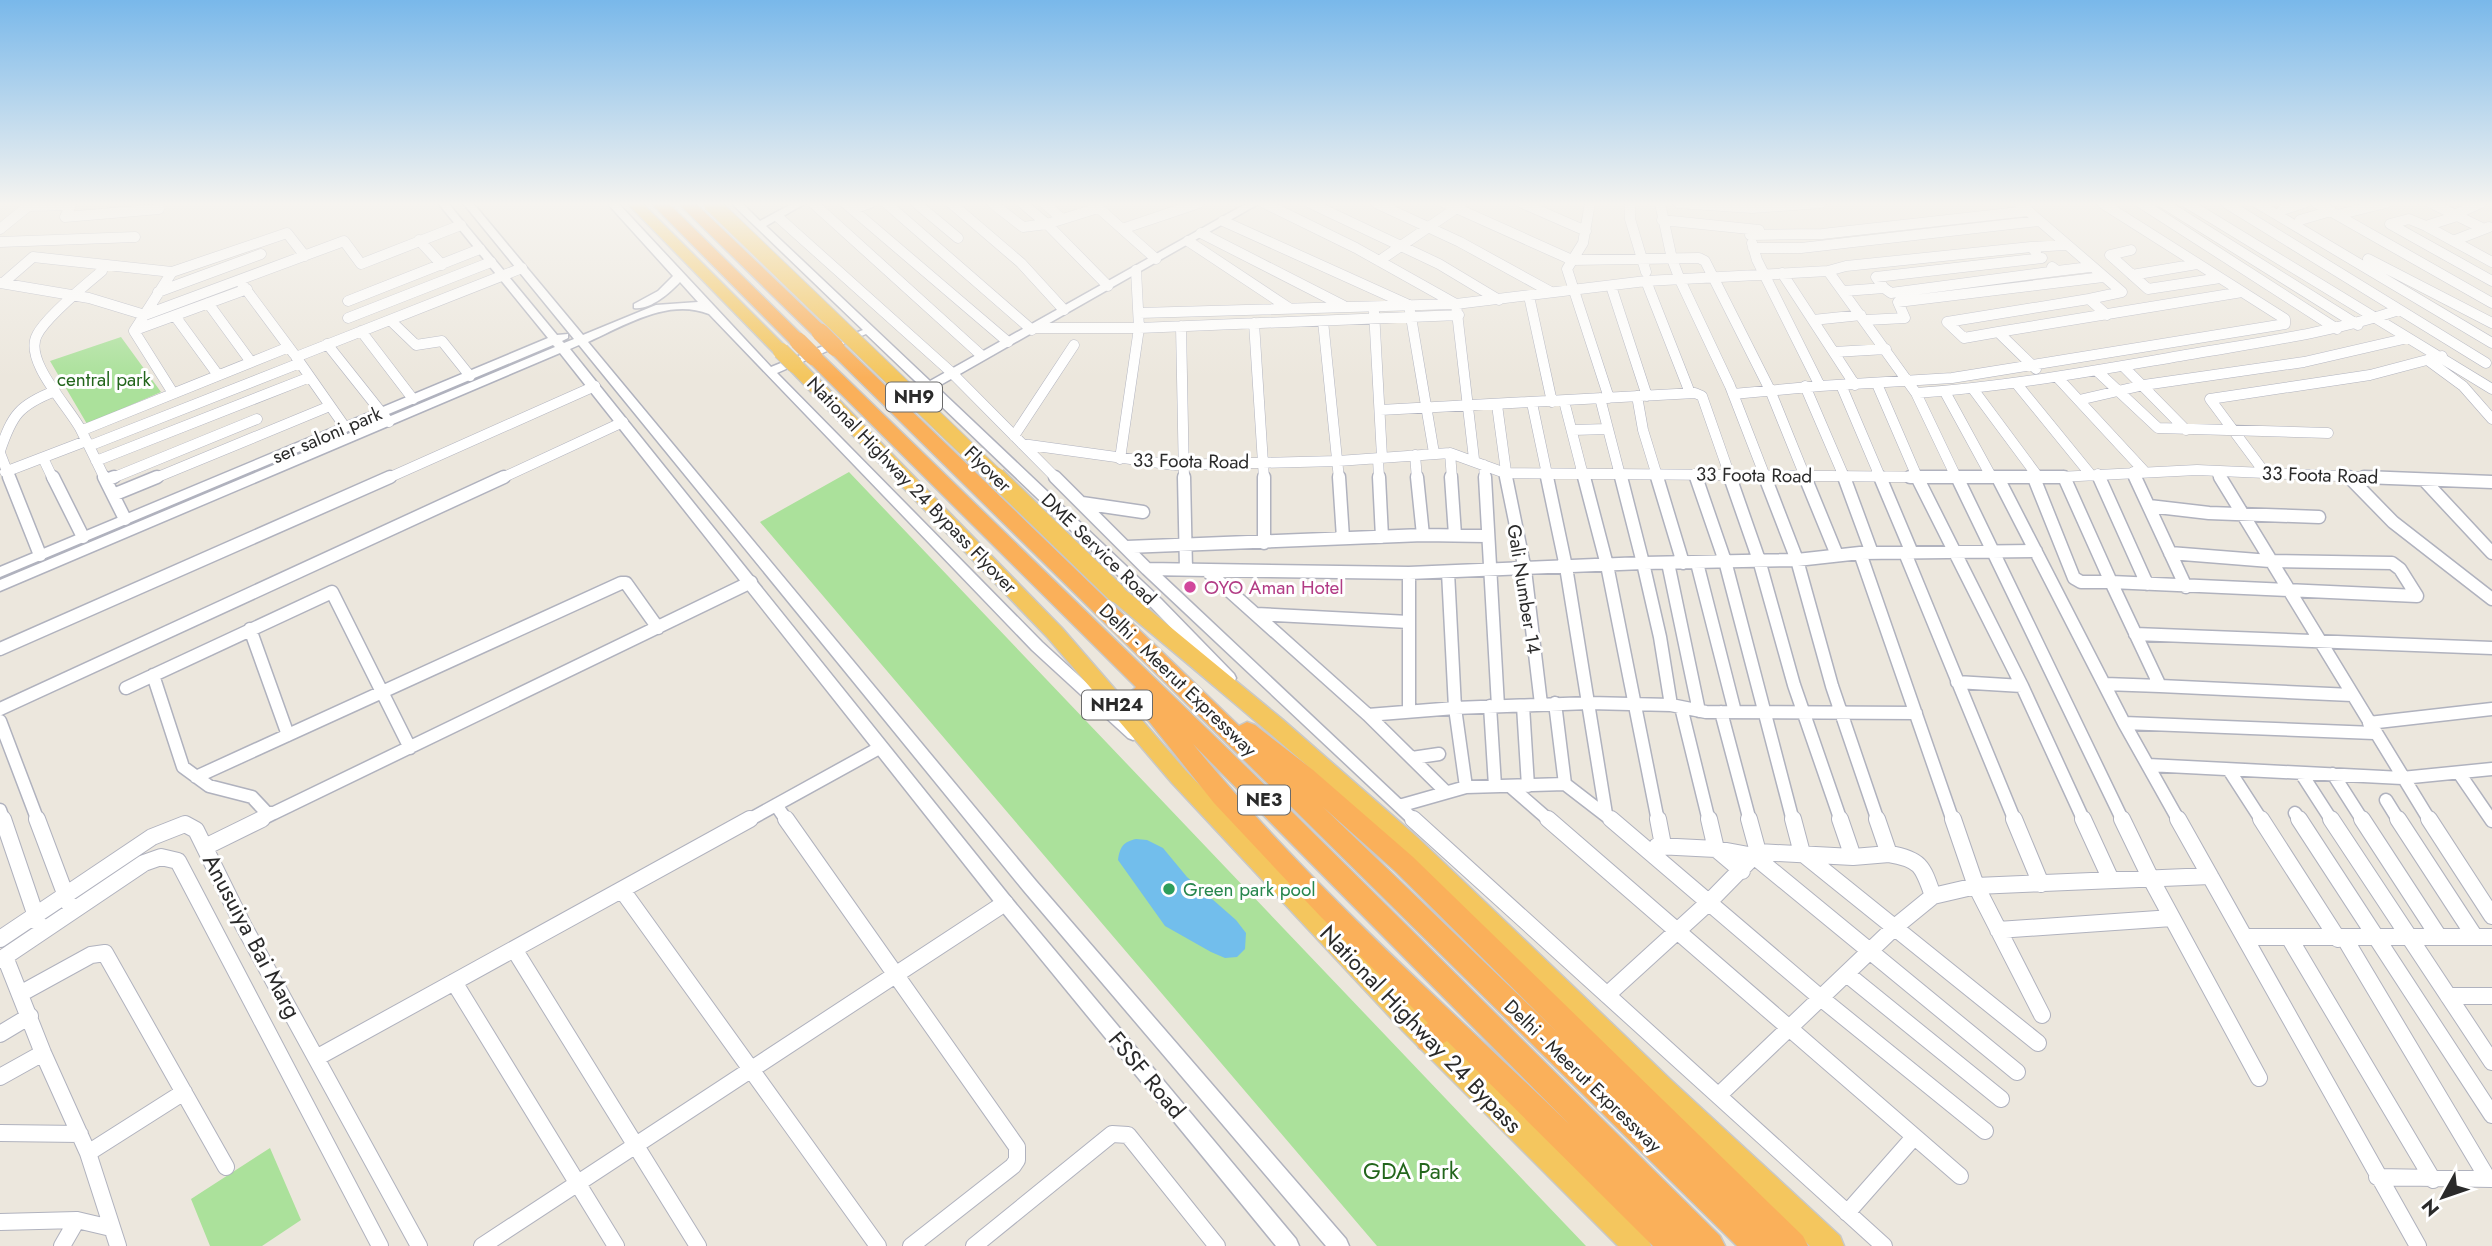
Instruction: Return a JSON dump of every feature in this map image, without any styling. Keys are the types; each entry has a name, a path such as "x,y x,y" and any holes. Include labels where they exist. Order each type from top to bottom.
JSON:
{"highway":[{"name":"National Highway 24 Bypass Flyover","path":"703,261 811,353 1179,777"},
{"name":"Delhi - Meerut Expressway","path":"718,261 1710,1246"},
{"name":"Delhi - Meerut Expressway","path":"746,261 820,332 811,353"},
{"name":"Flyover","path":"773,261 1116,593 1275,725 1409,844 1512,958 1830,1246"},
{"name":"Delhi - Meerut Expressway","path":"811,353 1161,663 1758,1246"},
{"path":"1082,621 1222,796 1330,909 1438,1032 1674,1246"},
{"path":"1161,663 1306,777 1512,958 1793,1246"},
{"name":"National Highway 24 Bypass","path":"1179,777 1438,1032 1637,1246"}],"street":[{"path":"1,283 27,261"},
{"path":"74,261 172,272 203,261"},
{"path":"158,292 242,261"},
{"path":"265,261 270,269"},
{"path":"134,331 208,303 270,269 291,261"},
{"path":"438,261 442,265"},
{"path":"348,301 451,261"},
{"path":"516,261 1030,886 1339,1246"},
{"path":"668,261 769,372 1037,646 1179,777"},
{"name":"DME Service Road","path":"798,261 1156,603 1275,725"},
{"path":"827,261 951,372 1147,569 1399,806 1884,1246"},
{"path":"877,261 981,355"},
{"path":"913,261 1008,342"},
{"path":"954,261 1034,329 1139,328 1412,317 1551,292 1611,286 1646,277 1680,280 1715,278 1828,271 1903,261"},
{"path":"1019,261 1064,310"},
{"path":"1084,261 1108,286"},
{"path":"928,387 1152,261"},
{"path":"1219,261 1289,308"},
{"path":"1256,261 1345,307"},
{"path":"1313,261 1409,304"},
{"path":"1380,261 1457,309"},
{"path":"1433,261 1500,300"},
{"path":"1492,261 1551,292"},
{"path":"1571,261 1567,269 1605,398 1607,429 1643,564 1676,706 1716,849 1742,871"},
{"path":"1642,261 1690,393"},
{"path":"1673,261 1733,394 1797,560 1832,686 1889,854"},
{"path":"1707,261 1770,390 1837,555"},
{"path":"1760,261 1819,386"},
{"path":"1876,277 2015,261"},
{"path":"2046,261 2057,271"},
{"path":"2083,261 2122,294 1981,315 1947,323 1964,338 2242,292"},
{"path":"2117,261 2144,287 2152,290 2220,278"},
{"path":"1733,394 1805,386 1910,382 2285,324 2285,320 2193,261"},
{"path":"2231,261 2337,329"},
{"path":"2256,261 2358,325"},
{"path":"2281,261 2375,319 2486,380 2492,389"},
{"path":"2320,261 2486,363"},
{"path":"2355,261 2492,343"},
{"path":"2375,261 2433,293 2452,298 2492,323"},
{"path":"2419,261 2492,303"},
{"path":"2456,261 2492,281"},
{"path":"348,318 491,262 559,343"},
{"path":"2132,275 2197,264"},
{"path":"1868,265 1884,288 1891,293 2090,267"},
{"path":"5,472 298,360 327,344 522,268"},
{"path":"1120,459 1139,328 1136,270"},
{"path":"102,271 73,295 34,340 37,356 55,391 86,439 125,519"},
{"path":"1828,271 1916,393 2151,879 2259,1078"},
{"path":"134,331 172,272"},
{"path":"1782,273 1855,385"},
{"path":"578,336 653,299 675,282 680,274"},
{"path":"1813,320 1905,318 1898,302 2103,277"},
{"path":"1,283 73,295 145,315 243,285"},
{"path":"243,285 345,428"},
{"path":"1611,286 1642,396 1656,474 1683,563"},
{"path":"1844,291 1884,288"},
{"path":"1529,296 1558,402 1573,430 1606,565 1663,845"},
{"path":"2089,299 2107,315"},
{"path":"208,303 251,362"},
{"path":"1409,304 1434,453"},
{"path":"1139,313 1409,304 1457,309"},
{"path":"0,586 559,343 660,306 698,305 712,311"},
{"path":"1374,306 1380,410 1382,537"},
{"path":"1457,309 1468,406 1479,462 1490,571 1495,786"},
{"path":"1916,393 1973,389 2097,371 2358,325 2399,310"},
{"path":"1981,315 2032,365 2079,400 2139,472 2149,506 2186,587"},
{"path":"175,316 218,375"},
{"path":"390,320 416,345 442,341 470,376"},
{"path":"1322,321 1338,461 1343,538"},
{"path":"1254,323 1264,462 1264,543"},
{"path":"1181,326 1186,464 1186,569"},
{"path":"769,372 869,330"},
{"path":"134,331 173,393"},
{"path":"361,331 413,399"},
{"path":"2079,400 2144,385 2304,362 2409,338"},
{"name":"ser saloni park","path":"0,572 345,428 386,417 413,399 559,343"},
{"name":"FSSF Road","path":"559,343 1005,903 1289,1246"},
{"path":"327,344 386,417"},
{"path":"1017,440 1073,345"},
{"path":"86,439 173,393 289,347"},
{"path":"1834,352 1886,349"},
{"path":"2265,473 2235,429 2210,399 2370,375 2442,356"},
{"path":"2429,360 2463,386 2492,419"},
{"path":"2123,366 2186,430"},
{"path":"2097,371 2155,427 2328,433"},
{"path":"96,461 310,377"},
{"path":"2016,383 2095,475 2147,584"},
{"path":"1877,384 1917,477 2022,686 2110,880"},
{"path":"1841,385 1882,477 1957,682 2041,884"},
{"path":"0,649 595,386"},
{"path":"1805,386 1844,476 1916,713 1976,886 2042,1015"},
{"path":"1973,389 2037,478 2074,578 2081,582 2417,596 2395,564 2270,561 2171,553"},
{"path":"40,555 5,472 0,452 16,411 23,404 55,391"},
{"path":"1945,392 2036,551 2124,723 2417,1246"},
{"path":"1380,410 1532,404 1690,393 1704,397 1853,857"},
{"path":"1532,404 1566,567 1606,814"},
{"path":"1497,405 1505,473"},
{"path":"113,495 330,406"},
{"path":"106,480 257,419"},
{"path":"0,709 623,422"},
{"path":"1573,430 1607,429"},
{"name":"33 Foota Road","path":"1017,440 1120,459 1186,464 1338,461 1450,453 1505,473 2037,478 2216,471 2492,482"},
{"path":"1450,453 1454,536"},
{"path":"1415,455 1423,535"},
{"path":"43,457 83,537"},
{"path":"2216,471 2402,778 2492,916"},
{"name":"Gali Number 14","path":"1505,473 1525,570 1541,704"},
{"path":"1695,474 1725,561 1802,853 2038,1042"},
{"path":"2064,477 2160,686"},
{"path":"2348,477 2393,522 2492,599"},
{"path":"2424,480 2492,553"},
{"path":"1082,503 1143,512"},
{"path":"2149,506 2319,517"},
{"path":"1127,547 1423,535 1486,536"},
{"path":"1147,569 1409,573 1797,560 1866,553 2036,551"},
{"path":"1668,563 1699,712"},
{"path":"1697,564 1735,712"},
{"path":"1206,570 1368,715 1446,791"},
{"path":"1448,572 1455,708 1466,787"},
{"path":"1409,573 1409,710"},
{"path":"205,847 751,582"},
{"path":"196,777 621,583 626,583 658,628"},
{"path":"125,688 327,592 334,593 410,748"},
{"path":"1256,614 1409,622"},
{"path":"250,629 288,735"},
{"path":"2135,634 2492,648"},
{"path":"153,675 183,767 209,786 252,797 267,813 274,813"},
{"path":"1957,682 2022,686"},
{"path":"2105,684 2351,695"},
{"path":"1368,715 1409,710 1555,703 1633,703 1676,706 1699,712 1916,713"},
{"path":"1555,703 1565,784"},
{"path":"1523,706 1528,786"},
{"path":"2124,723 2372,728 2492,709"},
{"path":"1720,712 1756,854 2017,1072"},
{"path":"0,721 72,912"},
{"path":"318,1057 881,747"},
{"path":"1412,758 1439,754"},
{"path":"2148,765 2402,778 2492,769"},
{"path":"2230,770 2342,939 2490,1179"},
{"path":"2301,773 2490,1057"},
{"path":"2459,773 2492,821"},
{"path":"2333,774 2439,937"},
{"path":"1399,806 1466,787 1565,784 1646,847 1822,999 1985,1131"},
{"path":"1511,787 1678,928 1790,1030 1960,1176"},
{"path":"2386,800 2475,937"},
{"path":"776,805 1017,1147 1013,1166 911,1246"},
{"path":"0,810 42,932"},
{"path":"2295,813 2492,1115"},
{"name":"Anusuiya Bai Marg","path":"0,939 152,837 169,828 185,824 196,830 243,925 318,1057 419,1246"},
{"path":"1646,847 1663,845 1756,854 1910,856 1922,864 1933,896"},
{"path":"1607,995 1742,871 1756,854"},
{"name":"Anusuiya Bai Marg","path":"3,958 157,857 170,856 178,860 380,1246"},
{"path":"1719,1095 1848,975 1895,927 1933,896 1976,886 2210,876"},
{"path":"622,890 878,1246"},
{"path":"482,1246 1005,903"},
{"path":"1998,930 2172,918"},
{"path":"2246,937 2492,937"},
{"path":"2290,939 2433,1180"},
{"path":"514,949 698,1246"},
{"path":"20,994 92,956 105,953 226,1167"},
{"path":"3,958 88,1153 118,1246"},
{"path":"1848,975 2001,1099"},
{"path":"454,982 616,1246"},
{"path":"2448,996 2492,996"},
{"path":"0,1034 30,1016"},
{"path":"0,1077 43,1053"},
{"path":"88,1153 184,1092"},
{"path":"0,1133 79,1134"},
{"path":"974,1246 1112,1134 1119,1133 1128,1135 1217,1246"},
{"path":"1847,1213 1914,1137"},
{"path":"2377,1177 2490,1179"},
{"path":"0,1222 77,1220 111,1228"},
{"path":"62,1246 77,1220"}],"green space":[{"name":"central park","path":"121,337 161,392 87,424 50,361"},
{"name":"GDA Park","path":"849,472 1586,1246 1377,1246 760,522"},
{"path":"270,1148 301,1220 262,1246 210,1246 191,1199"}],"water":[{"name":"Green park pool","path":"1136,839 1147,840 1163,848 1187,877 1236,920 1246,933 1245,949 1237,957 1225,958 1211,952 1165,926 1118,860 1123,846"}],"place":[{"name":"OYO Aman Hotel","path":"1190,587"},
{"name":"Green park pool","path":"1169,889"}]}
